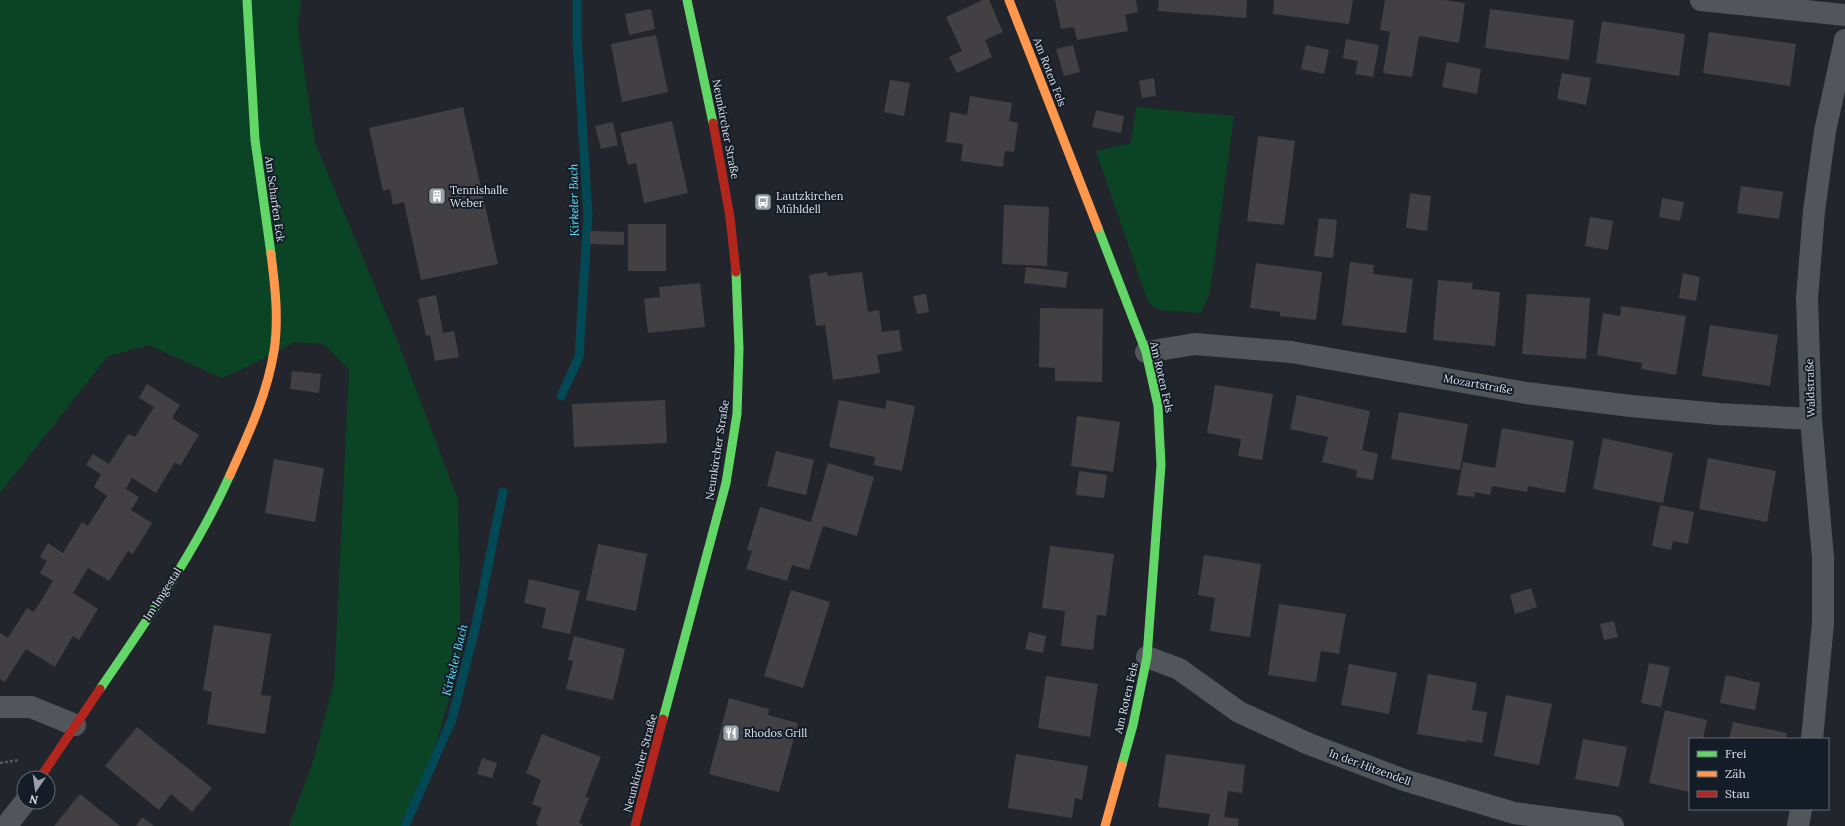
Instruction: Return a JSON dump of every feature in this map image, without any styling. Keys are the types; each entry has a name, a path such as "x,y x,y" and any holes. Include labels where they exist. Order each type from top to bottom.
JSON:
{"street":[{"name":"Am Scharfen Eck","path":"247,0 252,113 275,289 274,348 263,400"},
{"name":"Neunkircher Straße","path":"635,826 726,483 736,414 738,350 737,284 730,217 720,156 687,0"},
{"name":"Am Roten Fels","path":"1009,0 1146,352 1158,406 1162,465 1147,657 1133,725 1104,826"},
{"path":"1700,0 1845,15"},
{"name":"Waldstraße","path":"1812,738 1823,623 1823,558 1811,418 1807,298 1814,211 1825,131 1845,40"},
{"name":"Mozartstraße","path":"1146,352 1194,344 1290,352 1534,394 1711,414 1811,418"},
{"name":"Im Imgestal","path":"45,770 169,585 214,509 237,461 263,400"},
{"name":"In der Hitzendell","path":"1147,657 1179,669 1239,712 1309,744 1404,780 1514,819 1613,826"},
{"path":"0,707 31,707 74,725"},
{"path":"6,826 19,810"},
{"path":"1798,826 1801,810"}],"green space":[{"path":"0,0 301,0 298,29 315,143 398,342 458,500 461,660 417,806 408,826 289,826 313,762 334,683 349,370 324,344 295,342 222,378 149,345 108,356 0,493"},
{"path":"1136,107 1234,116 1210,292 1201,313 1159,310 1148,302 1096,151 1131,143"}],"building":[{"path":"983,0 989,0 1003,32 985,40 992,57 957,73 949,57 962,51 946,17"},
{"path":"1055,0 1136,0 1138,12 1125,15 1128,31 1077,40 1074,27 1061,29"},
{"path":"1159,0 1247,0 1246,18 1158,11"},
{"path":"1274,0 1353,0 1349,24 1273,14"},
{"path":"1385,0 1444,0 1465,3 1459,43 1419,36 1412,77 1383,73 1390,32 1380,30"},
{"path":"651,9 655,29 629,35 625,14"},
{"path":"1490,9 1574,20 1569,60 1485,48"},
{"path":"1602,21 1685,34 1679,76 1596,63"},
{"path":"1709,32 1796,44 1790,86 1703,73"},
{"path":"656,35 668,92 622,102 611,44"},
{"path":"1346,39 1379,45 1373,77 1355,74 1358,61 1343,58"},
{"path":"1073,45 1080,72 1064,76 1056,49"},
{"path":"1306,45 1329,50 1324,74 1301,69"},
{"path":"1447,62 1481,69 1477,94 1442,87"},
{"path":"1562,73 1591,78 1586,105 1557,99"},
{"path":"1154,78 1156,96 1142,98 1139,81"},
{"path":"890,80 910,83 904,116 884,112"},
{"path":"970,96 1012,103 1009,121 1018,123 1014,152 1005,151 1003,167 961,161 963,144 946,142 950,112 967,115"},
{"name":"Tennishalle Weber","path":"463,107 498,264 421,280 404,202 393,205 390,189 383,191 369,128"},
{"path":"1096,110 1124,116 1121,133 1092,127"},
{"path":"672,121 688,193 644,203 636,163 628,165 620,133"},
{"path":"613,122 618,145 601,149 595,126"},
{"path":"1258,136 1295,141 1284,225 1247,221"},
{"path":"1741,186 1783,192 1779,219 1737,213"},
{"path":"1410,193 1431,196 1427,231 1406,228"},
{"path":"1662,198 1684,202 1680,221 1659,217"},
{"path":"1004,205 1049,207 1047,266 1002,264"},
{"path":"1590,217 1613,221 1608,250 1585,246"},
{"path":"1319,218 1337,220 1333,258 1314,256"},
{"path":"628,224 666,224 666,271 628,271"},
{"path":"590,231 624,232 624,245 590,244"},
{"path":"1350,262 1374,265 1373,274 1413,279 1406,333 1342,325"},
{"path":"1256,263 1322,272 1316,320 1280,316 1280,312 1250,308"},
{"path":"1026,267 1068,272 1066,288 1024,283"},
{"path":"827,272 828,276 862,272 868,312 879,310 882,332 899,330 902,351 877,355 880,373 833,380 825,325 816,326 809,275"},
{"path":"1683,273 1700,277 1696,301 1679,298"},
{"path":"1438,280 1473,283 1472,289 1500,292 1495,346 1433,340"},
{"path":"700,283 705,327 648,333 644,299 660,297 659,287"},
{"path":"926,294 929,312 917,314 913,296"},
{"path":"1527,294 1590,298 1586,359 1522,354"},
{"path":"436,295 443,333 454,331 459,357 435,361 430,335 426,336 418,299"},
{"path":"1621,306 1686,316 1676,375 1641,369 1642,363 1597,355 1603,313 1620,316"},
{"path":"1040,308 1103,309 1102,382 1055,381 1055,368 1039,367"},
{"path":"1710,325 1778,335 1770,386 1702,376"},
{"path":"292,371 321,374 319,393 290,389"},
{"path":"147,384 180,405 172,418 199,435 180,466 175,462 156,493 132,478 126,489 139,497 131,510 152,523 133,554 128,551 109,581 88,568 73,593 98,609 79,640 73,636 55,667 26,649 5,682 0,679 0,633 8,638 27,608 34,612 53,581 40,573 47,561 40,557 48,543 63,553 82,522 88,526 107,496 94,487 101,474 86,465 93,454 109,464 128,434 135,437 154,407 139,398"},
{"path":"1215,385 1273,394 1262,460 1238,456 1241,439 1207,433"},
{"path":"1297,395 1370,411 1362,450 1378,454 1373,480 1356,477 1357,470 1322,462 1328,437 1290,429"},
{"path":"665,400 667,443 574,447 572,404"},
{"path":"839,400 885,409 887,400 915,406 902,471 874,465 875,457 829,447"},
{"path":"1399,412 1468,424 1460,470 1391,459"},
{"path":"1077,416 1120,422 1113,472 1071,466"},
{"path":"1502,428 1574,441 1565,493 1528,486 1527,492 1492,486 1490,495 1475,492 1474,497 1457,495 1463,462 1495,468"},
{"path":"1603,438 1673,453 1663,503 1593,489"},
{"path":"776,451 814,460 806,495 767,486"},
{"path":"1708,458 1776,471 1767,522 1699,509"},
{"path":"274,459 324,468 315,522 265,513"},
{"path":"828,463 874,477 857,536 823,526 809,570 792,565 787,581 746,569 752,551 747,550 760,507 811,522"},
{"path":"1079,471 1107,475 1104,498 1076,495"},
{"path":"1660,505 1694,512 1688,544 1673,541 1671,550 1652,546"},
{"path":"598,544 647,554 636,611 586,600"},
{"path":"1050,546 1114,554 1106,616 1097,615 1093,650 1061,646 1065,611 1042,608"},
{"path":"1204,555 1261,564 1250,637 1210,631 1215,598 1198,595"},
{"path":"529,579 580,591 570,634 542,628 546,608 524,603"},
{"path":"1531,588 1537,607 1515,614 1510,595"},
{"path":"791,590 830,602 803,688 764,676"},
{"path":"1279,604 1346,614 1339,654 1321,651 1316,682 1268,675"},
{"path":"1614,621 1618,637 1604,640 1600,624"},
{"path":"214,625 271,634 261,695 271,696 265,734 207,724 212,692 203,690"},
{"path":"1029,632 1046,636 1043,653 1025,649"},
{"path":"574,636 625,649 613,700 566,689 573,661 568,660"},
{"path":"1649,663 1670,667 1661,707 1641,703"},
{"path":"1349,664 1397,673 1389,714 1341,705"},
{"path":"1428,674 1477,683 1472,710 1487,712 1482,743 1467,740 1466,742 1417,734"},
{"path":"1726,675 1760,683 1755,710 1720,703"},
{"path":"1046,676 1098,684 1090,737 1038,728"},
{"path":"1506,695 1552,704 1539,765 1494,756"},
{"path":"729,698 769,709 768,715 798,723 779,792 709,774"},
{"path":"1665,710 1707,720 1703,738 1689,738 1689,792 1649,783"},
{"path":"1733,722 1787,733 1786,738 1729,738"},
{"path":"137,727 212,788 192,812 171,794 159,810 105,766"},
{"path":"542,734 601,757 585,797 589,798 579,823 583,824 582,826 538,826 536,823 542,808 532,804 541,780 526,773"},
{"path":"1583,739 1627,747 1619,787 1575,779"},
{"path":"1016,754 1088,766 1082,800 1075,798 1072,818 1008,808"},
{"path":"1166,754 1245,765 1242,793 1228,791 1224,817 1239,819 1238,826 1208,826 1210,814 1158,807"},
{"path":"482,758 497,763 492,778 477,774"},
{"path":"80,794 120,826 54,826"},
{"path":"142,817 154,826 136,826"}],"waterway":[{"name":"Kirkeler Bach","path":"561,396 579,357 588,216 577,39 577,0"},
{"name":"Kirkeler Bach","path":"405,826 452,719 476,625 503,492"}],"traffic: fast":[{"path":"247,0 255,140 271,254"},
{"path":"687,0 713,123"},
{"path":"1098,228 1146,352 1158,406 1161,465 1147,657 1133,725 1122,765"},
{"path":"663,719 726,483 737,414 739,349 736,272"},
{"path":"100,689 170,585 202,531 230,475"}],"traffic: slow":[{"path":"1009,0 1098,228"},
{"path":"230,475 262,399 274,351 276,315 271,254"},
{"path":"1105,826 1122,765"}],"traffic: jam":[{"path":"713,123 730,217 736,272"},
{"path":"45,770 100,689"},
{"path":"635,826 663,719"}],"place":[{"name":"Tennishalle Weber","path":"437,196"},
{"name":"Lautzkirchen Mühldell","path":"763,202"},
{"name":"Rhodos Grill","path":"731,733"}]}
